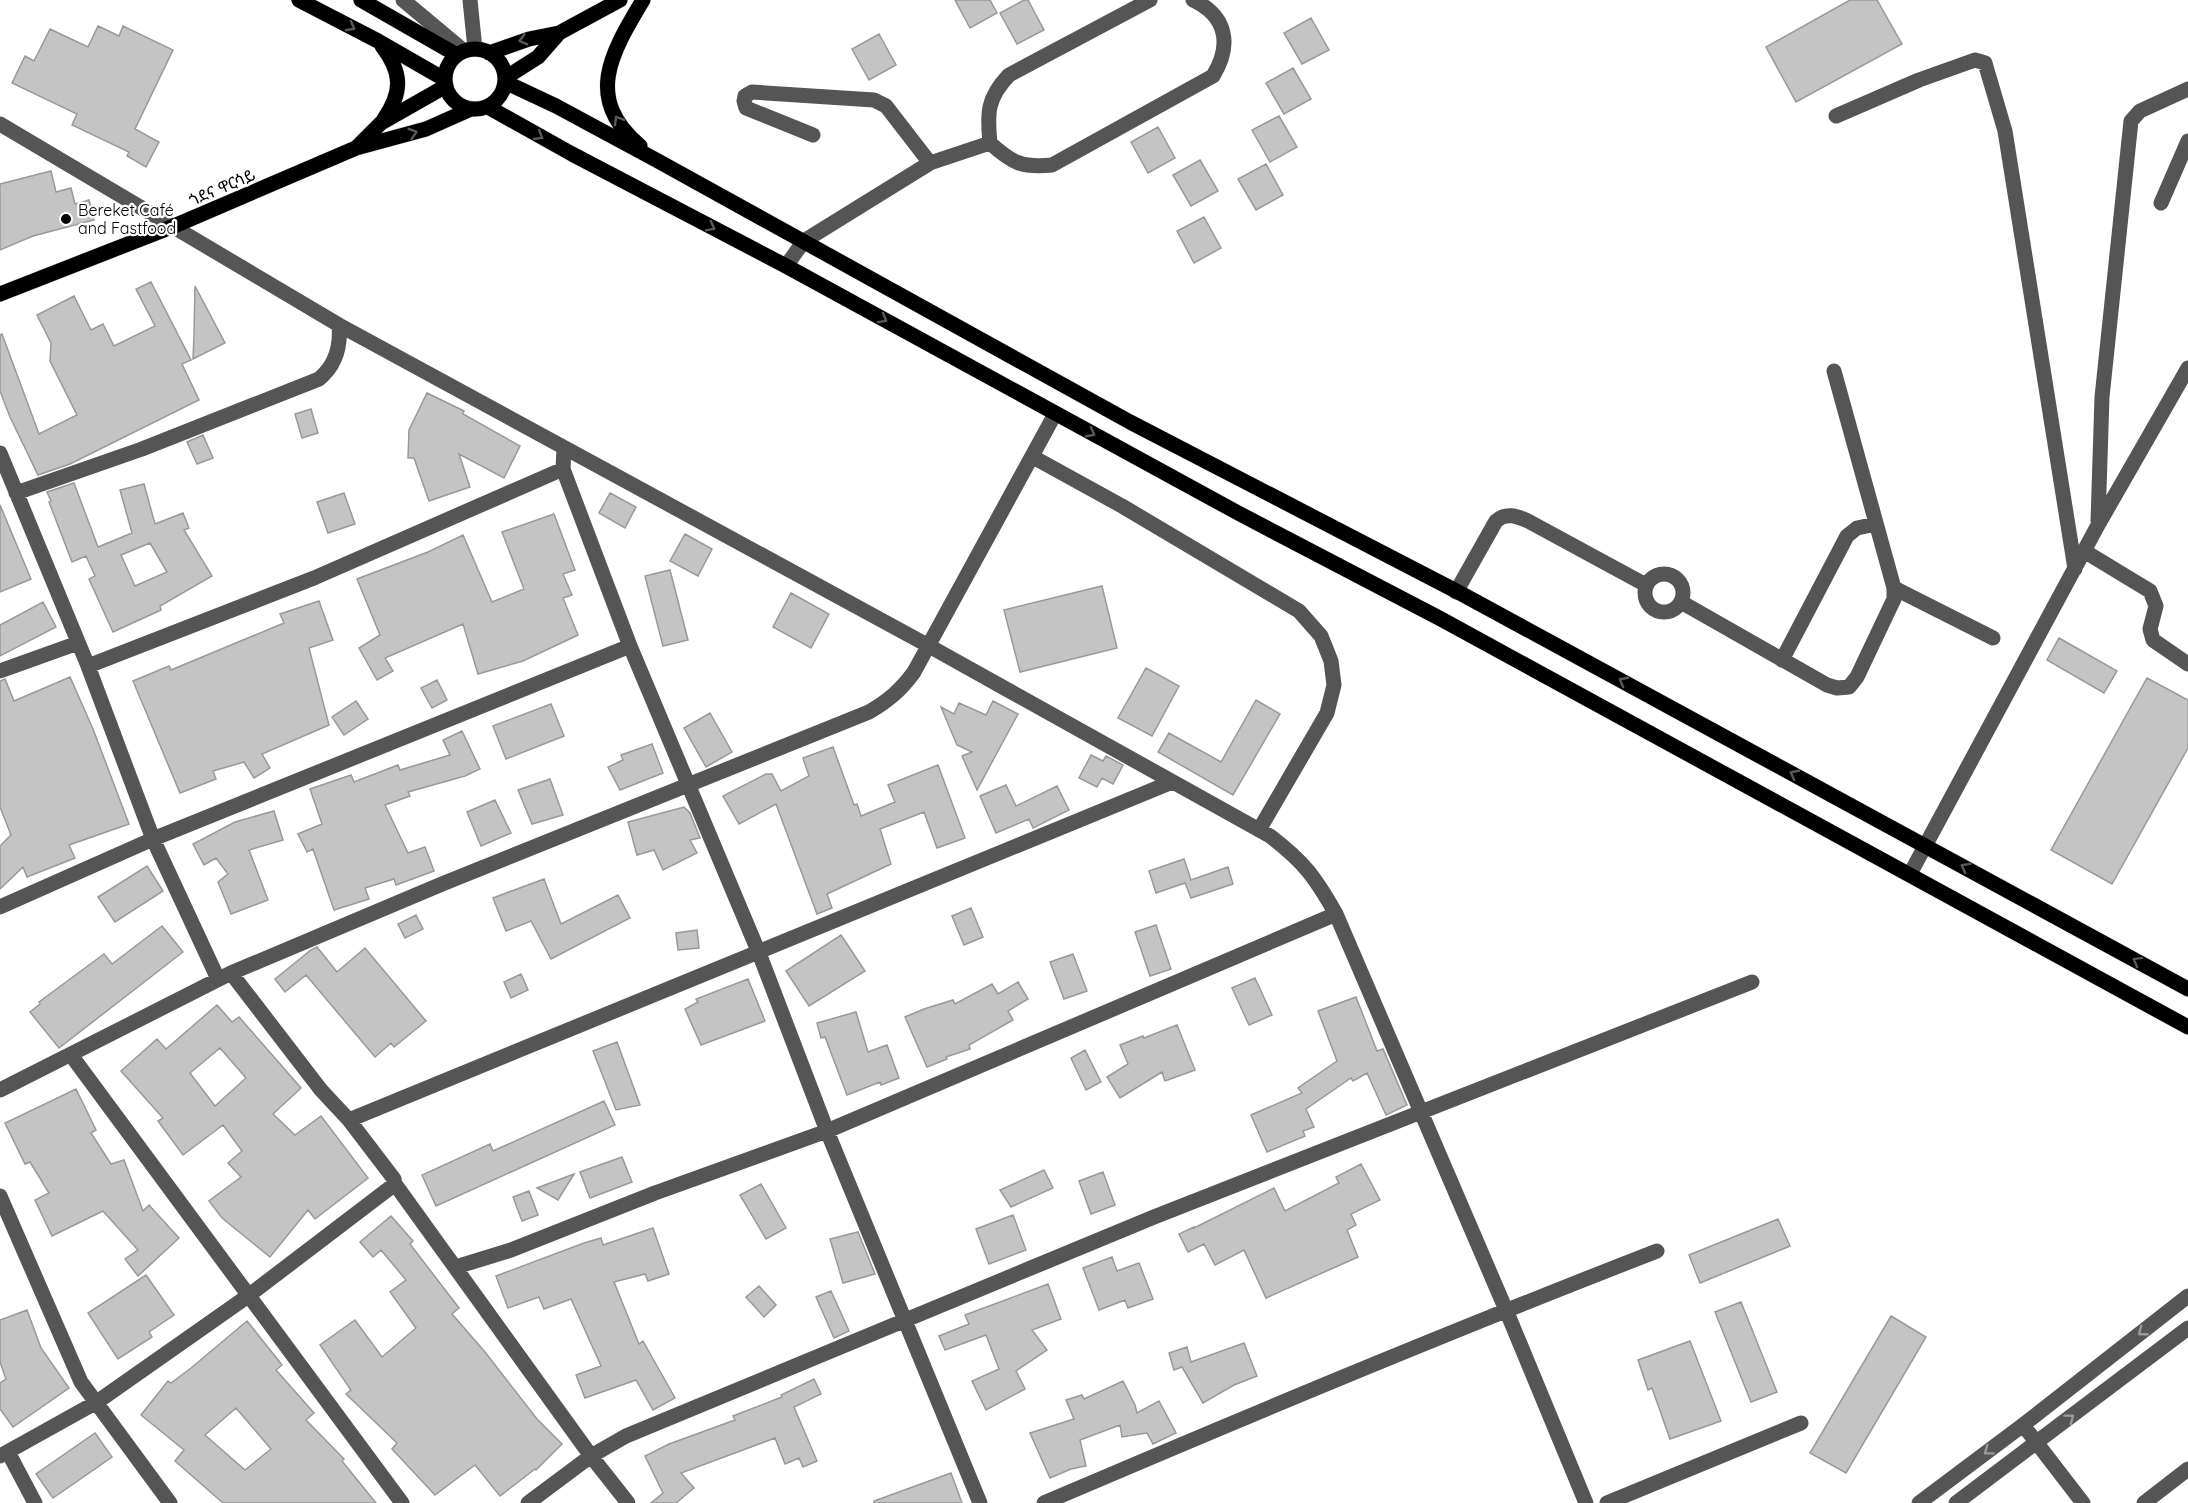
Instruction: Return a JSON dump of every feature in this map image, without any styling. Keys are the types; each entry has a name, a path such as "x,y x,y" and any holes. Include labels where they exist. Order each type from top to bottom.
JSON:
{"main road":[{"path":"299,0 378,41 445,83"},
{"path":"356,148 426,129 471,109 488,107 500,97 505,80 498,60 471,52 361,0"},
{"path":"471,109 460,106 451,98 445,83 450,62 471,52 559,33 620,0"},
{"path":"643,0 612,57 607,75 609,100 615,118 629,136 658,161"},
{"path":"505,80 538,57 559,33"},
{"path":"356,148 381,123 392,107 398,84 394,64 378,41"},
{"path":"505,80 658,161 1130,422 1456,592 2188,989"},
{"path":"381,123 445,83"},
{"path":"488,107 572,154 786,266 1055,414 1441,619 2188,1027"},
{"name":"ጎደና ዋርሳይ","path":"0,294 174,226 356,148"}],"street":[{"path":"403,0 471,52"},
{"path":"471,0 471,52"},
{"path":"1150,0 1009,75 998,86 989,106 990,143 1002,154 1030,168 1052,165 1213,76 1220,64 1225,38 1220,21 1193,0"},
{"path":"1836,116 1919,80 1975,60 1985,63 2005,131 2075,569"},
{"path":"2098,525 2102,397 2132,121 2140,111 2188,89"},
{"path":"813,135 746,108 745,96 752,92 874,100 886,106 930,163"},
{"path":"0,124 339,325 929,646 1259,830 1289,851 1317,881 1336,914 1586,1503"},
{"path":"2161,203 2188,141"},
{"path":"786,266 804,241 930,163 990,143"},
{"path":"16,494 142,449 319,379 327,372 336,357 339,346 339,325"},
{"path":"1910,874 2084,550 2188,368"},
{"path":"1681,602 1827,685 1837,688 1849,687 1857,677 1894,599 1894,588 1834,371"},
{"path":"0,1090 225,976 869,712 886,702 901,689 914,672 1055,414"},
{"path":"564,448 563,470 630,646 759,953 827,1131 980,1503"},
{"path":"0,453 88,666 153,839 225,976 349,1120 394,1179 395,1184 591,1456 628,1503"},
{"path":"1033,457 1122,506 1299,611 1321,636 1331,661 1334,685 1327,713 1259,830"},
{"path":"88,666 314,578 563,470"},
{"path":"1456,592 1501,516 1517,516 1528,521 1646,585"},
{"path":"1782,660 1847,536 1857,528 1875,524"},
{"path":"2084,550 2150,591 2156,606 2150,629 2153,640 2188,664"},
{"path":"1670,575 1682,586 1681,602 1674,610 1658,612 1646,601 1644,596 1646,585 1654,577 1670,575"},
{"path":"1894,588 1993,638"},
{"path":"0,672 78,642"},
{"path":"0,907 153,839 630,646"},
{"path":"349,1120 1172,782"},
{"path":"456,1267 511,1250 655,1193 827,1131 1336,914"},
{"path":"528,1503 591,1456 626,1436 1154,1218 1752,982"},
{"path":"72,1055 402,1503"},
{"path":"35,1503 4,1454 97,1402 248,1296 395,1184"},
{"path":"0,1196 81,1382 170,1503"},
{"path":"1044,1503 1233,1422 1506,1310 1658,1251"},
{"path":"1919,1503 2188,1296"},
{"path":"1956,1503 2188,1328"},
{"path":"1607,1503 1801,1423"},
{"path":"2023,1425 2083,1503"},
{"path":"2144,1503 2188,1469"}],"building":[{"path":"955,0 990,0 997,13 970,28"},
{"path":"1028,0 1044,30 1017,44 1000,13"},
{"path":"1850,0 1877,0 1902,44 1796,102 1766,47"},
{"path":"1311,18 1329,50 1302,64 1284,33"},
{"path":"98,26 119,36 123,26 173,50 135,129 159,142 146,167 127,156 129,152 72,125 77,114 12,83 25,56 34,61 50,29 88,47"},
{"path":"879,34 896,65 869,80 852,49"},
{"path":"1293,68 1311,99 1284,114 1266,83"},
{"path":"1279,116 1297,147 1270,162 1252,130"},
{"path":"1158,127 1175,158 1148,173 1131,142"},
{"path":"1200,160 1218,191 1191,206 1173,175"},
{"path":"1266,164 1283,195 1256,210 1238,179"},
{"path":"51,171 56,192 71,188 75,204 89,200 94,220 33,236 0,250 0,184"},
{"path":"1204,217 1221,248 1194,263 1177,231"},
{"path":"151,282 191,360 182,364 199,400 70,464 38,475 0,391 0,335 2,334 39,434 77,415 50,361 51,343 37,315 74,296 91,330 103,324 114,346 155,326 136,289"},
{"path":"195,286 225,343 193,359 194,335"},
{"path":"427,393 464,411 463,414 520,446 504,478 459,454 470,487 429,501 414,458 408,458 409,430"},
{"path":"311,409 318,433 302,438 295,414"},
{"path":"203,435 213,458 197,464 187,442"},
{"path":"74,483 98,547 132,533 120,490 144,484 155,524 183,513 189,528 184,530 212,576 160,606 161,610 113,632 89,579 95,576 86,556 72,562 47,492","holes":["150,543 167,572 135,586 121,555"]},
{"path":"344,493 355,524 328,533 317,502"},
{"path":"610,493 636,507 625,528 599,513"},
{"path":"0,505 31,579 0,592"},
{"path":"554,514 575,570 563,574 572,595 563,598 578,635 523,661 478,674 463,624 385,658 393,671 377,680 359,648 380,635 357,579 428,552 463,535 492,602 524,589 502,532"},
{"path":"685,534 712,549 698,576 670,561"},
{"path":"670,570 688,640 663,646 645,576"},
{"path":"1102,586 1117,648 1020,672 1004,610"},
{"path":"791,593 829,614 811,648 773,627"},
{"path":"319,601 333,640 309,648 329,725 262,754 270,768 254,778 244,762 213,771 216,779 180,793 133,681 169,666 171,670 284,623 280,614"},
{"path":"43,602 56,627 0,656 0,625"},
{"path":"2059,638 2117,671 2104,693 2047,660"},
{"path":"1146,668 1179,686 1152,736 1118,718"},
{"path":"70,677 93,729 129,824 69,845 75,858 27,877 23,867 0,889 0,846 11,835 0,807 0,681 5,679 14,701"},
{"path":"2147,678 2188,700 2188,748 2112,884 2051,850"},
{"path":"437,680 447,700 432,708 421,688"},
{"path":"1256,700 1280,714 1233,795 1158,752 1169,733 1221,762"},
{"path":"356,701 368,719 344,735 332,717"},
{"path":"993,701 1018,714 977,790 962,756 972,752 957,745 941,707 954,714 959,703 986,715"},
{"path":"551,704 564,736 506,759 493,726"},
{"path":"710,713 732,752 706,767 684,728"},
{"path":"462,731 480,769 465,776 408,792 410,796 385,805 408,853 425,847 434,871 396,885 394,879 365,888 369,899 334,910 313,849 307,852 298,834 322,824 310,789 351,775 354,782 398,765 400,770 450,755 443,740"},
{"path":"652,744 663,773 620,790 608,767 623,760 621,755"},
{"path":"833,747 854,805 857,804 861,816 895,802 888,785 938,765 965,838 937,848 924,812 880,829 891,864 827,894 832,908 817,914 776,804 739,824 723,796 766,774 772,774 781,791 809,776 803,758"},
{"path":"1091,755 1103,761 1106,756 1123,765 1113,784 1102,778 1097,787 1079,778"},
{"path":"550,779 563,815 532,824 518,790"},
{"path":"1006,785 1016,806 1057,786 1069,810 1033,828 1029,819 996,833 980,796"},
{"path":"495,800 511,833 481,846 467,812"},
{"path":"684,807 690,813 700,838 690,840 697,853 663,870 654,850 637,855 628,822"},
{"path":"274,811 283,840 249,850 268,900 231,914 218,882 228,874 216,858 204,865 193,844 235,822"},
{"path":"1184,859 1191,880 1228,867 1233,884 1191,898 1185,883 1156,893 1149,871"},
{"path":"147,866 163,891 115,922 98,897"},
{"path":"544,879 561,924 618,895 630,918 551,959 531,921 506,931 493,898"},
{"path":"971,908 983,937 964,945 952,916"},
{"path":"416,915 423,929 405,938 398,924"},
{"path":"1156,925 1171,969 1150,976 1135,932"},
{"path":"162,926 183,952 59,1048 30,1012 40,1004 39,1002 104,954 112,964"},
{"path":"697,930 699,948 678,950 676,933"},
{"path":"841,935 865,971 809,1006 786,971"},
{"path":"317,947 337,972 365,948 426,1021 394,1047 391,1043 375,1057 306,975 285,992 275,979"},
{"path":"1073,954 1087,991 1064,999 1050,962"},
{"path":"521,974 528,990 511,998 504,982"},
{"path":"1255,978 1272,1015 1249,1025 1232,988"},
{"path":"748,979 765,1021 701,1045 685,1009 698,1002 696,999"},
{"path":"1018,982 1028,999 1008,1011 1013,1020 969,1045 970,1049 946,1057 947,1059 927,1067 905,1017 953,1000 955,1004 992,984 998,994"},
{"path":"1356,997 1377,1051 1383,1049 1407,1105 1386,1115 1367,1073 1353,1081 1351,1078 1306,1109 1314,1127 1303,1131 1305,1136 1267,1152 1251,1115 1302,1093 1298,1088 1337,1061 1318,1011"},
{"path":"217,1005 232,1022 239,1017 301,1088 273,1114 295,1135 321,1116 368,1178 315,1219 308,1210 270,1257 222,1218 209,1201 241,1177 228,1163 242,1151 223,1125 183,1155 158,1121 163,1118 121,1071 157,1039 166,1049","holes":["220,1048 246,1078 215,1106 190,1073"]},
{"path":"856,1012 868,1052 887,1045 899,1078 881,1085 880,1082 847,1095 825,1037 821,1038 817,1023"},
{"path":"1177,1025 1195,1070 1165,1081 1162,1072 1120,1098 1107,1077 1128,1064 1120,1045"},
{"path":"617,1042 640,1105 616,1110 593,1051"},
{"path":"1085,1050 1101,1082 1086,1090 1071,1058"},
{"path":"76,1089 96,1130 91,1133 111,1164 124,1160 143,1211 149,1205 179,1238 138,1276 125,1259 138,1250 103,1211 52,1236 35,1200 49,1193 30,1162 25,1164 5,1123"},
{"path":"604,1101 615,1125 436,1206 422,1175 490,1144 493,1151"},
{"path":"622,1157 632,1182 590,1198 580,1172"},
{"path":"1361,1164 1380,1200 1351,1214 1356,1225 1347,1230 1358,1257 1266,1298 1244,1250 1215,1265 1204,1244 1188,1252 1179,1234 1274,1188 1285,1211 1339,1183 1336,1177"},
{"path":"1044,1170 1053,1188 1011,1207 1000,1190"},
{"path":"1103,1172 1115,1205 1091,1214 1079,1181"},
{"path":"574,1174 558,1200 537,1188"},
{"path":"761,1184 786,1228 766,1239 740,1195"},
{"path":"529,1191 538,1215 522,1221 513,1197"},
{"path":"1013,1215 1026,1250 989,1264 976,1229"},
{"path":"391,1216 413,1241 410,1244 459,1308 452,1314 537,1419 562,1444 536,1470 500,1496 475,1465 435,1495 392,1449 397,1443 346,1394 351,1390 320,1345 355,1320 382,1357 416,1328 390,1292 406,1280 381,1250 373,1257 360,1242"},
{"path":"1778,1219 1790,1246 1700,1283 1689,1255"},
{"path":"653,1228 669,1274 648,1281 645,1274 614,1282 639,1344 643,1341 675,1398 653,1410 636,1380 585,1398 576,1375 601,1366 571,1299 544,1309 539,1297 508,1308 496,1276 584,1243 601,1238 603,1245"},
{"path":"858,1232 875,1274 843,1283 830,1239"},
{"path":"1112,1257 1117,1271 1139,1263 1153,1299 1128,1308 1125,1300 1099,1310 1083,1268"},
{"path":"146,1275 174,1315 149,1332 152,1337 118,1359 88,1313"},
{"path":"1048,1284 1061,1319 1032,1330 1047,1350 1016,1371 1025,1389 986,1410 972,1381 999,1369 986,1335 945,1350 939,1336 969,1324 965,1315"},
{"path":"759,1286 776,1305 764,1317 746,1297"},
{"path":"831,1291 849,1331 834,1338 816,1297"},
{"path":"1741,1302 1777,1392 1751,1402 1715,1312"},
{"path":"27,1310 41,1348 69,1388 13,1427 0,1409 0,1383 6,1379 0,1362 0,1320"},
{"path":"1891,1316 1926,1337 1846,1473 1810,1453"},
{"path":"247,1321 282,1365 276,1370 314,1413 306,1420 344,1459 342,1461 376,1503 223,1503 175,1461 184,1450 141,1415 168,1381 171,1383","holes":["236,1408 271,1449 245,1470 205,1435"]},
{"path":"1690,1341 1721,1421 1670,1439 1652,1388 1648,1390 1638,1360"},
{"path":"1244,1343 1257,1376 1234,1385 1203,1403 1182,1367 1174,1370 1169,1353 1187,1347 1191,1362"},
{"path":"814,1379 821,1394 794,1407 817,1461 803,1467 799,1458 785,1464 775,1438 681,1473 694,1488 676,1503 651,1503 663,1493 645,1456 669,1444 735,1420 733,1416 782,1397 781,1395"},
{"path":"1123,1381 1137,1413 1159,1401 1176,1433 1153,1444 1147,1433 1122,1437 1120,1425 1080,1440 1086,1466 1071,1469 1050,1478 1030,1433 1074,1419 1066,1400 1082,1395 1084,1399"},
{"path":"95,1433 112,1457 53,1498 36,1474"},
{"path":"951,1473 962,1503 874,1503 874,1501"}],"place":[{"name":"Bereket Café and Fastfood","path":"66,219"}]}
